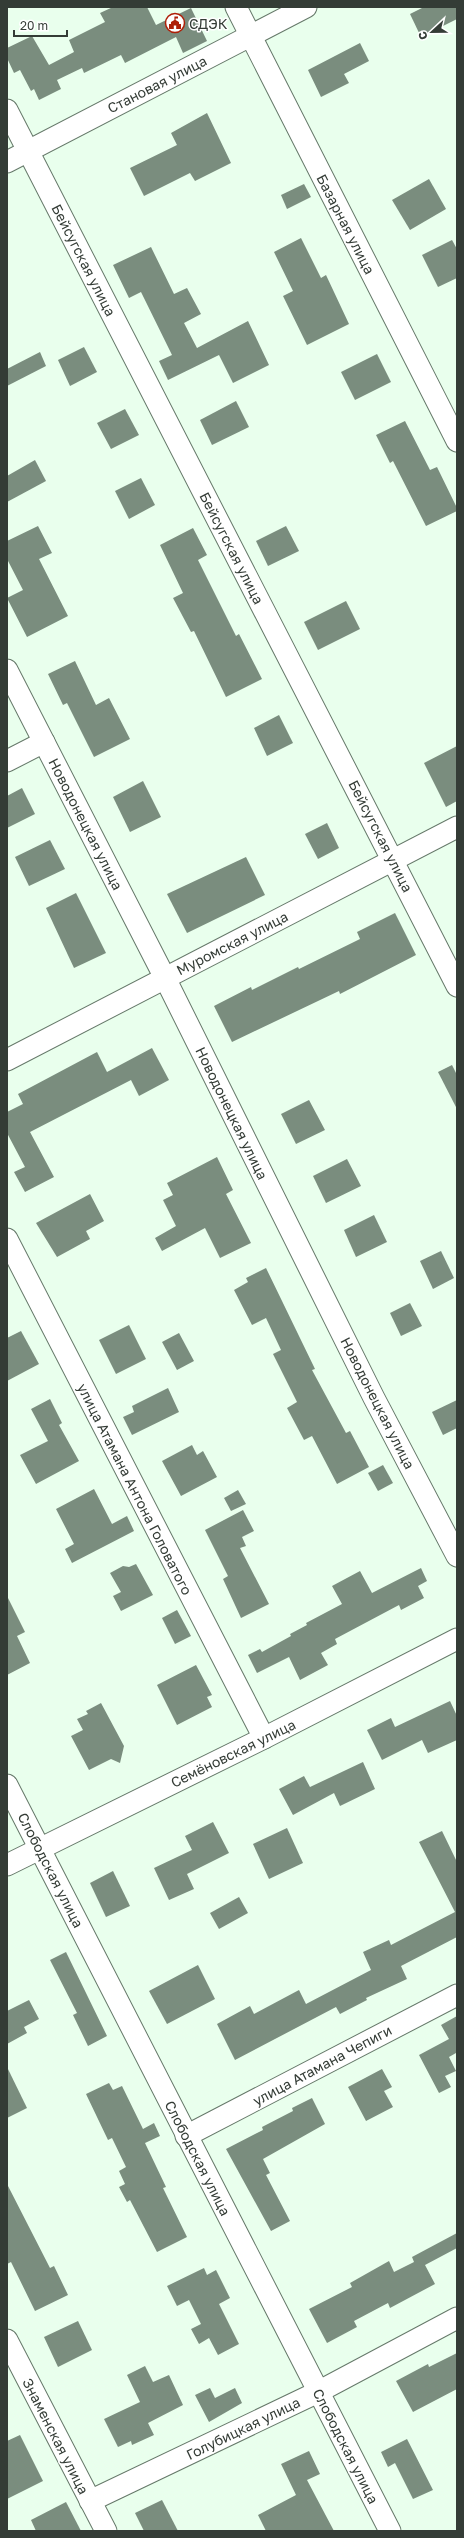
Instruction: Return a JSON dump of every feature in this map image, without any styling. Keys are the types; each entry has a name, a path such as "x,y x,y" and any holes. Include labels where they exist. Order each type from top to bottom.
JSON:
{"street":[{"name":"Базарная улица","path":"236,7 457,441"},
{"name":"Становая улица","path":"7,162 306,7"},
{"name":"Бейсугская улица","path":"7,110 457,986"},
{"name":"Новодонецкая улица","path":"7,670 165,978 374,1398 457,1556"},
{"path":"7,761 44,742"},
{"name":"Муромская улица","path":"7,1060 457,826"},
{"name":"улица Атамана Антона Головатого","path":"7,1239 264,1738"},
{"name":"Семёновская улица","path":"7,1865 264,1738 457,1639"},
{"name":"Слободская улица","path":"7,1785 390,2531"},
{"name":"улица Атамана Чепиги","path":"186,2136 457,1995"},
{"name":"Голубицкая улица","path":"90,2501 318,2392 457,2318"},
{"name":"Знаменская улица","path":"7,2340 106,2531"}],"building":[{"path":"113,7 147,7 156,25 191,8 207,41 183,53 176,37 125,63 121,55 84,73 82,68 57,80 61,89 39,100 34,89 31,91 20,70 14,73 7,58 7,48 32,36 49,65 74,52 69,40 105,22 100,13"},
{"path":"424,7 457,7 457,19 421,37 410,14"},
{"path":"360,43 369,61 344,74 349,83 321,97 308,70"},
{"path":"207,113 231,163 195,181 190,173 144,196 130,168 177,145 171,133"},
{"path":"429,179 446,209 410,230 392,200"},
{"path":"304,184 311,197 287,209 281,195"},
{"path":"301,238 321,278 326,275 349,324 307,345 283,296 293,291 274,252"},
{"path":"452,240 457,249 457,278 438,287 422,255"},
{"path":"151,247 174,294 187,288 201,314 184,323 197,348 248,321 269,365 233,383 219,355 168,380 159,361 172,355 141,292 129,298 113,265"},
{"path":"84,347 97,372 70,386 58,360"},
{"path":"40,352 46,366 7,386 7,369"},
{"path":"377,354 391,382 355,400 341,372"},
{"path":"236,401 249,427 212,445 200,420"},
{"path":"125,409 139,435 111,449 97,423"},
{"path":"405,421 430,470 437,467 457,508 457,511 426,526 393,461 390,463 376,435"},
{"path":"35,460 46,481 7,502 7,476"},
{"path":"141,478 155,505 129,519 115,491"},
{"path":"38,526 52,553 39,559 68,616 27,637 7,598 23,590 7,559 7,541"},
{"path":"286,526 299,551 268,566 256,541"},
{"path":"193,528 207,555 198,560 236,636 239,634 262,679 226,697 194,631 191,632 173,598 183,593 160,545"},
{"path":"346,601 360,629 318,650 304,622"},
{"path":"75,661 96,705 109,698 130,739 94,757 67,703 63,705 48,674"},
{"path":"279,715 293,743 267,756 254,728"},
{"path":"457,746 457,801 446,807 424,763"},
{"path":"143,781 161,817 130,832 113,797"},
{"path":"22,788 35,814 7,828 7,796"},
{"path":"327,823 339,848 318,859 305,834"},
{"path":"50,840 65,869 29,886 15,857"},
{"path":"246,857 265,895 187,933 167,894"},
{"path":"76,893 106,953 74,968 46,908"},
{"path":"395,913 416,955 340,994 339,991 232,1042 214,1006 251,987 252,990 360,939 357,932"},
{"path":"152,1048 169,1080 139,1096 131,1080 30,1132 54,1177 25,1192 14,1172 25,1167 7,1133 7,1112 23,1104 18,1094 97,1052 107,1072"},
{"path":"452,1065 457,1075 457,1109 438,1072"},
{"path":"309,1100 325,1130 296,1144 281,1114"},
{"path":"217,1157 233,1190 226,1194 251,1243 220,1258 205,1228 162,1251 155,1238 176,1226 163,1200 173,1195 167,1183"},
{"path":"347,1159 361,1186 326,1203 313,1176"},
{"path":"90,1194 104,1221 86,1231 90,1239 57,1257 36,1223"},
{"path":"374,1215 387,1242 356,1257 344,1230"},
{"path":"441,1251 454,1278 433,1289 420,1261"},
{"path":"266,1268 315,1369 312,1370 346,1433 350,1431 369,1467 337,1484 312,1436 304,1440 287,1408 297,1402 273,1354 281,1350 266,1318 252,1325 234,1290 248,1282 246,1278"},
{"path":"410,1303 422,1326 401,1336 390,1313"},
{"path":"129,1325 146,1359 116,1374 99,1340"},
{"path":"21,1331 39,1364 7,1381 7,1338"},
{"path":"179,1333 194,1361 177,1370 162,1342"},
{"path":"168,1388 179,1412 132,1435 123,1417 134,1412 132,1406"},
{"path":"50,1399 62,1423 59,1425 79,1461 36,1484 20,1455 48,1441 31,1409"},
{"path":"457,1400 457,1428 443,1435 432,1412"},
{"path":"192,1445 197,1455 203,1451 217,1477 181,1496 162,1461"},
{"path":"383,1465 393,1483 378,1491 368,1473"},
{"path":"94,1489 112,1524 127,1516 134,1531 72,1563 65,1549 74,1544 56,1509"},
{"path":"238,1490 246,1504 231,1511 224,1498"},
{"path":"243,1510 254,1531 242,1537 246,1546 240,1548 269,1604 241,1618 223,1579 228,1576 205,1530"},
{"path":"136,1564 153,1595 121,1611 113,1596 121,1592 110,1573 123,1566 129,1567"},
{"path":"421,1568 427,1581 418,1586 424,1598 401,1610 399,1605 335,1639 337,1644 321,1653 328,1665 300,1680 289,1657 257,1673 248,1655 260,1649 262,1652 291,1636 290,1634 307,1625 306,1623 342,1604 332,1586 360,1571 372,1593"},
{"path":"7,1596 25,1632 17,1636 30,1663 7,1675"},
{"path":"177,1610 191,1636 175,1644 162,1618"},
{"path":"196,1665 212,1695 207,1697 212,1707 177,1725 157,1685"},
{"path":"450,1701 457,1716 457,1740 428,1753 422,1740 382,1760 367,1730 391,1718 395,1727"},
{"path":"101,1703 124,1746 120,1763 111,1759 89,1770 71,1736 83,1730 77,1719 88,1714 86,1711"},
{"path":"363,1762 375,1789 340,1806 334,1793 293,1815 279,1789 304,1776 310,1787"},
{"path":"213,1822 229,1853 187,1874 194,1889 169,1900 154,1868 192,1850 185,1836"},
{"path":"287,1828 303,1863 269,1879 253,1844"},
{"path":"442,1831 457,1862 457,1937 401,1966 407,1979 366,1998 367,2000 340,2014 336,2007 235,2060 217,2024 250,2006 254,2014 299,1990 306,2004 371,1970 363,1952 389,1940 391,1945 455,1912 419,1842"},
{"path":"113,1871 130,1906 106,1917 90,1883"},
{"path":"239,1897 248,1913 219,1929 210,1913"},
{"path":"66,1952 107,2036 88,2046 73,2015 77,2013 50,1960"},
{"path":"198,1965 215,1999 167,2024 149,1991"},
{"path":"29,2000 39,2019 24,2027 27,2033 7,2044 7,2011"},
{"path":"457,2016 457,2055 456,2053 449,2057 456,2071 445,2076 451,2087 439,2093 419,2055 449,2039 441,2025"},
{"path":"7,2067 27,2108 7,2118"},
{"path":"382,2069 392,2087 384,2091 393,2107 366,2121 348,2087"},
{"path":"109,2083 113,2090 122,2086 143,2129 154,2123 160,2136 145,2143 166,2187 163,2188 187,2237 157,2252 130,2200 127,2202 119,2187 125,2184 119,2171 126,2167 112,2138 108,2140 86,2094"},
{"path":"312,2098 325,2124 263,2159 270,2173 266,2175 290,2221 271,2231 226,2149 263,2130 262,2127 293,2111 292,2108"},
{"path":"7,2184 50,2268 54,2266 68,2295 35,2311 11,2262 7,2264"},
{"path":"457,2233 457,2248 425,2265 435,2284 390,2308 388,2303 354,2321 357,2327 327,2343 309,2309 352,2287 350,2283 389,2261 394,2272 414,2262 412,2257"},
{"path":"204,2268 207,2275 216,2270 230,2298 219,2304 239,2344 218,2355 209,2338 199,2344 191,2329 201,2324 189,2300 177,2306 167,2286"},
{"path":"78,2321 92,2350 58,2367 44,2337"},
{"path":"457,2353 457,2389 413,2412 396,2381 428,2364 429,2367"},
{"path":"145,2366 153,2382 169,2375 183,2405 148,2423 154,2435 132,2445 131,2441 118,2447 104,2419 140,2402 127,2375"},
{"path":"210,2388 215,2398 235,2388 242,2403 209,2422 195,2395"},
{"path":"20,2435 43,2481 7,2499 7,2441"},
{"path":"407,2439 433,2490 413,2499 395,2463 388,2467 381,2452"},
{"path":"309,2451 320,2474 307,2480 334,2531 266,2531 258,2515 296,2495 281,2464"},
{"path":"162,2500 178,2531 144,2531 135,2513"},
{"path":"66,2502 81,2531 36,2531 31,2520"}],"place":[{"name":"СДЭК","path":"175,23"}]}
